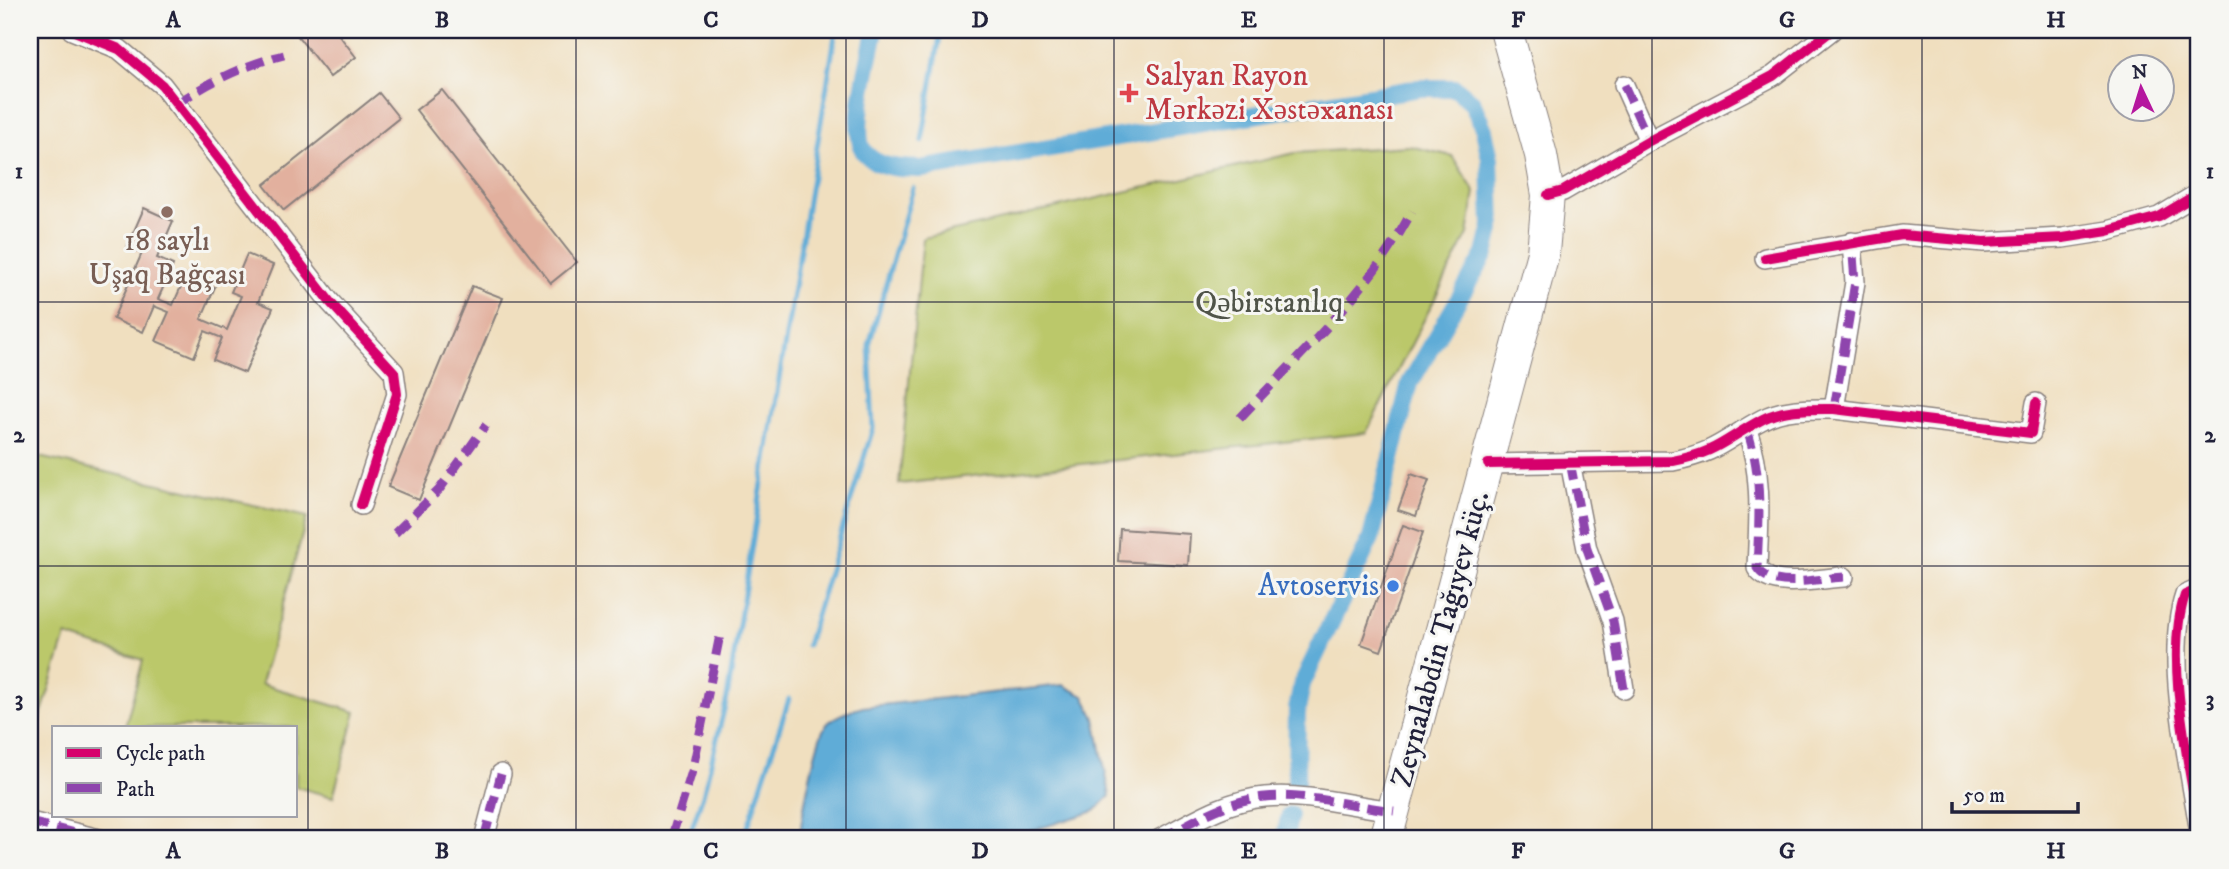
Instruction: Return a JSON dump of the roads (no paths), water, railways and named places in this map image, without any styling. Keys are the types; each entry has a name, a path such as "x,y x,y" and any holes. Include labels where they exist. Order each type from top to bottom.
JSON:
{"main road":[{"name":"Zeynalabdin Tağıyev küç.","path":"1390,825 1544,253 1548,195 1541,155 1506,30"}],"street":[{"path":"72,30 119,49 162,85 330,302 394,372 397,384 395,403 362,505"},
{"path":"1548,195 1563,191 1649,141 1773,76 1832,30"},
{"path":"1624,85 1649,141"},
{"path":"1765,258 1902,235 1984,242 2063,238 2108,231 2159,217 2199,193"},
{"path":"1834,409 1855,282 1852,242"},
{"path":"1488,464 1673,461 1699,456 1721,447 1764,418 1785,411 1834,409 2031,433 2036,403"},
{"path":"1747,430 1756,456 1759,481 1758,568 1762,575 1775,580 1844,577"},
{"path":"1570,462 1587,549 1614,621 1625,689"},
{"path":"2199,589 2185,595 2179,658 2180,694 2199,827"},
{"path":"484,839 501,774"},
{"path":"1160,839 1213,811 1262,797 1282,796 1390,825"},
{"path":"30,822 99,839"}],"water":[{"path":"1063,685 1084,696 1095,718 1110,796 1095,811 1005,839 800,839 817,747 825,727 837,716 863,707"}],"waterway":[{"path":"688,839 703,795 727,698 836,30"},
{"path":"875,30 860,113 861,144 865,153 877,162 899,168 921,169 1420,88 1455,88 1472,102 1484,130 1490,159 1492,226 1485,254 1410,383 1371,538 1302,684 1297,709 1296,785"},
{"path":"922,141 941,30"},
{"path":"807,645 873,428 869,345 913,188"},
{"path":"744,839 789,699"},
{"path":"1284,839 1290,815"}],"place":[{"name":"Salyan Rayon Mərkəzi Xəstəxanası","path":"1129,93"},
{"name":"18 saylı Uşaq Bağçası","path":"167,212"},
{"name":"Avtoservis","path":"1393,586"}],"park label":[{"name":"Qəbirstanlıq","path":"1269,303"}]}
